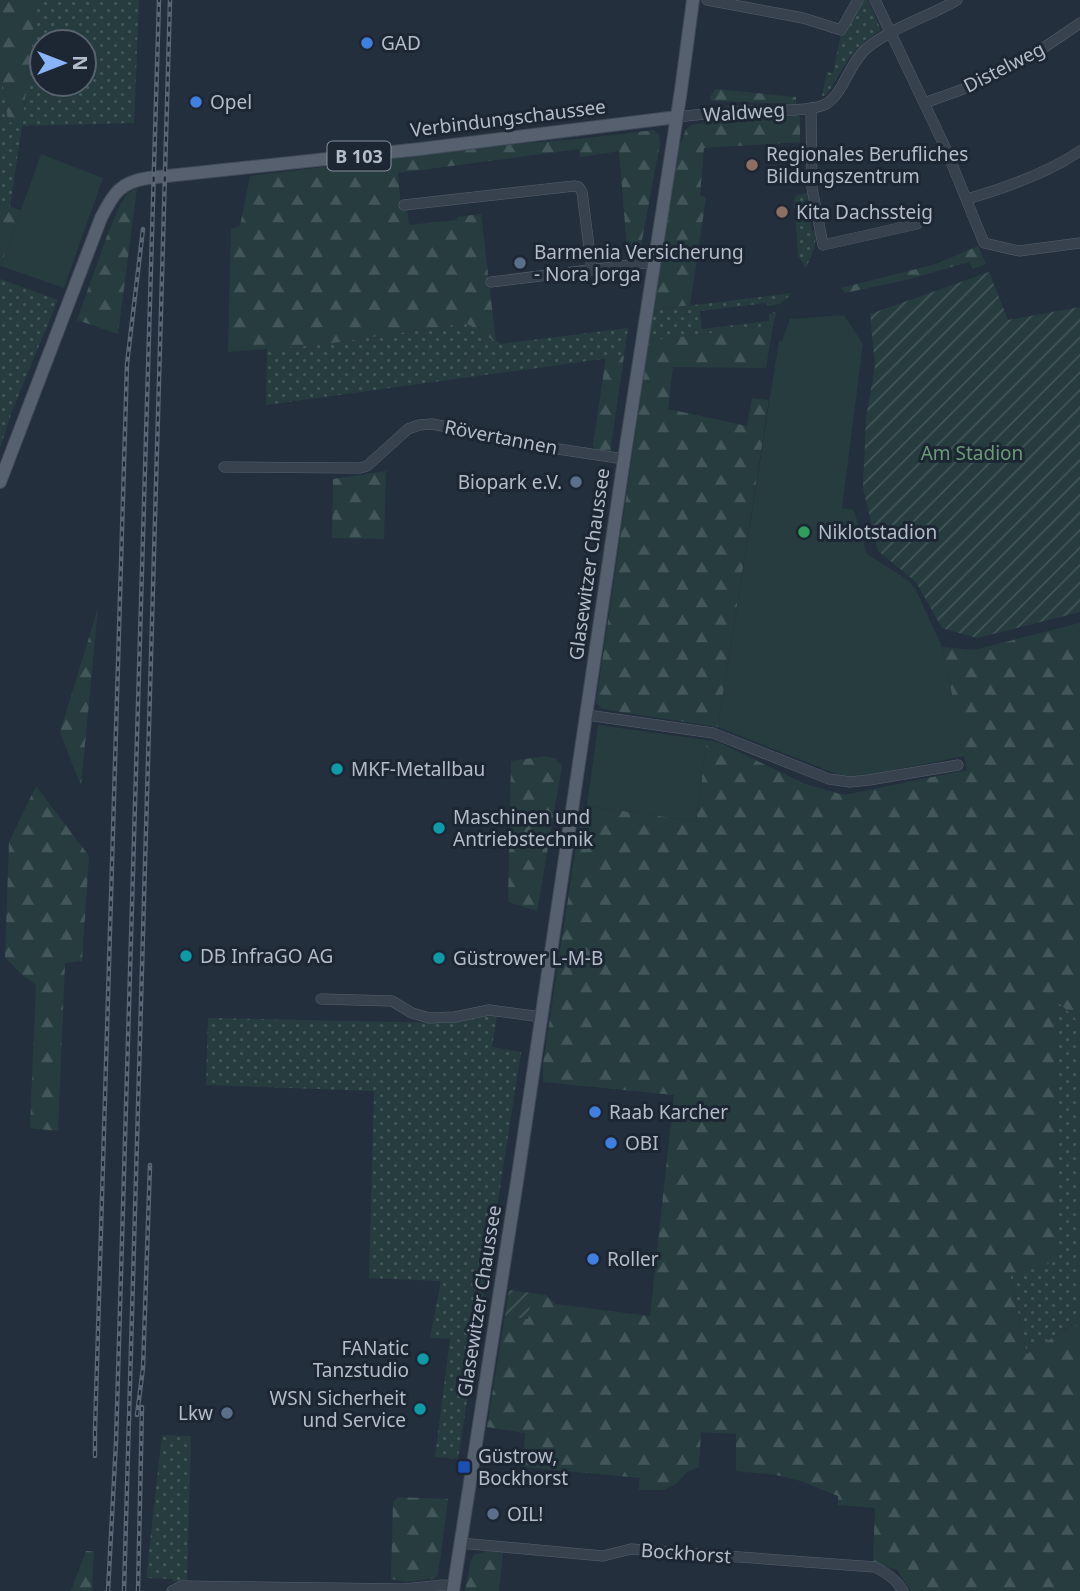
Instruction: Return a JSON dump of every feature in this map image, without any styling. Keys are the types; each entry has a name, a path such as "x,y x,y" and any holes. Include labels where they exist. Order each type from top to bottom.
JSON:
{"main road":[{"name":"Glasewitzer Chaussee","path":"453,1589 542,1017 693,0"},
{"name":"Verbindungschaussee","path":"0,482 101,218 113,196 126,184 148,178 677,117"}],"street":[{"path":"708,0 803,18 841,30 858,0"},
{"path":"875,0 924,103 984,243 1019,251 1080,243"},
{"name":"Waldweg","path":"677,117 811,108 827,103 866,49 890,33 957,0"},
{"name":"Distelweg","path":"924,103 978,83 1022,61 1080,23"},
{"name":"Waldweg","path":"811,108 812,188 823,245 917,224"},
{"path":"967,200 1036,176 1080,151"},
{"path":"404,205 579,187 583,192 592,270"},
{"path":"491,282 654,262"},
{"name":"Rövertannen","path":"225,467 360,468 367,466 408,429 432,424 624,459"},
{"path":"587,715 713,733 829,779 850,782 958,765"},
{"path":"321,999 392,1001 412,1013 429,1018 455,1017 489,1010 542,1017"},
{"name":"Bockhorst","path":"460,1543 603,1556 631,1549 874,1567 887,1573 903,1591"},
{"path":"172,1591 182,1586 404,1589 443,1585 453,1589"}],"green space":[{"path":"0,0 37,0 34,28 28,28 28,75 22,125 8,122 0,61"},
{"path":"37,0 139,0 134,123 22,126 10,207 0,204 0,61 8,121 22,125 28,75 28,98 98,98 98,28 34,28"},
{"path":"864,0 868,0 881,30 853,53 829,91 822,96 827,72 833,73 841,34 845,34"},
{"path":"715,89 796,97 796,104 711,101 710,97"},
{"path":"800,117 800,142 704,148 700,195 706,198 690,305 654,310 679,143 686,129 692,125 733,119"},
{"path":"654,130 659,136 660,144 639,256 628,260 619,151 580,157 579,149 398,173 401,209 407,208 409,225 457,220 457,217 481,214 496,342 466,323 319,345 228,352 231,229 240,226 250,176"},
{"path":"41,154 103,178 64,288 1,266"},
{"path":"137,188 118,334 77,320 120,205 128,193"},
{"path":"807,193 811,199 805,200 812,231 817,231 814,249 806,268 798,256 794,200 797,195"},
{"path":"0,204 21,210 0,268"},
{"path":"978,246 986,264 973,269 969,262 910,279 845,293 841,288 936,264"},
{"name":"Am Stadion","path":"989,272 1008,320 1080,307 1080,612 977,638 942,628 916,582 878,551 863,488 866,418 875,366 870,314"},
{"path":"0,279 58,300 12,411 0,448"},
{"path":"792,293 776,305 768,306 767,303 700,311 702,329 769,321 769,314 775,312 773,325 649,341 654,310"},
{"name":"Niklotstadion","path":"844,315 863,344 842,508 854,510 867,554 908,580 916,590 942,647 965,756 849,779 718,727 779,341 782,341 790,319"},
{"path":"466,323 501,344 628,328 624,356 266,405 267,349 319,345"},
{"path":"773,325 766,368 673,367 668,409 747,426 752,398 769,400 718,727 602,709 596,703 649,341"},
{"path":"624,356 610,453 595,449 593,445 606,357"},
{"path":"386,471 384,539 332,538 333,479"},
{"path":"98,608 81,786 60,732"},
{"path":"1080,623 1080,1023 1059,1003 1057,1261 1010,1275 1027,1354 1074,1324 1080,1333 1080,1591 911,1591 897,1570 873,1562 875,1508 838,1505 838,1496 801,1481 776,1475 736,1471 736,1434 701,1432 699,1467 688,1471 676,1484 664,1490 639,1490 640,1478 523,1467 525,1433 487,1427 505,1316 528,1319 532,1293 546,1295 555,1304 650,1316 674,1095 543,1082 543,1064 581,813 587,806 696,821 707,740 718,742 805,784 844,795 967,770 942,647 974,650"},
{"path":"598,725 707,740 696,821 587,806"},
{"path":"546,756 556,759 562,766 537,911 508,902 511,761"},
{"path":"36,786 89,856 82,961 65,963 58,1131 30,1128 36,985 5,957 9,842"},
{"path":"1058,1002 1080,1023 1080,1333 1073,1324 1027,1354 1010,1274 1057,1260"},
{"path":"497,1015 492,1047 521,1052 458,1459 435,1457 450,1339 430,1338 441,1281 369,1278 374,1091 206,1085 208,1018 449,1023"},
{"path":"509,1290 532,1293 528,1319 505,1316"},
{"path":"162,1435 191,1436 187,1582 146,1578"},
{"path":"398,1497 448,1499 436,1578 407,1582 391,1579 393,1502"},
{"path":"86,1551 94,1551 92,1591 71,1591"},
{"path":"487,1551 503,1552 499,1591 465,1591 471,1560 474,1555"}],"railway":[{"path":"108,1591 116,1442 159,0"},
{"path":"124,1591 170,0"},
{"path":"95,1456 127,364 143,229"},
{"path":"137,1415 143,1368 150,1165"},
{"path":"138,1591 142,1407"}],"place":[{"name":"GAD","path":"367,43"},
{"name":"Opel","path":"196,102"},
{"name":"Regionales Berufliches Bildungszentrum","path":"752,165"},
{"name":"Kita Dachssteig","path":"782,212"},
{"name":"Barmenia Versicherung - Nora Jorga","path":"520,263"},
{"name":"Biopark e.V.","path":"576,482"},
{"name":"Niklotstadion","path":"804,532"},
{"name":"MKF-Metallbau","path":"337,769"},
{"name":"Maschinen und Antriebstechnik","path":"439,828"},
{"name":"DB InfraGO AG","path":"186,956"},
{"name":"Güstrower L-M-B","path":"439,958"},
{"name":"Raab Karcher","path":"595,1112"},
{"name":"OBI","path":"611,1143"},
{"name":"Roller","path":"593,1259"},
{"name":"FANatic Tanzstudio","path":"423,1359"},
{"name":"WSN Sicherheit und Service","path":"420,1409"},
{"name":"Lkw","path":"227,1413"},
{"name":"Güstrow, Bockhorst","path":"464,1467"},
{"name":"OIL!","path":"493,1514"}]}
